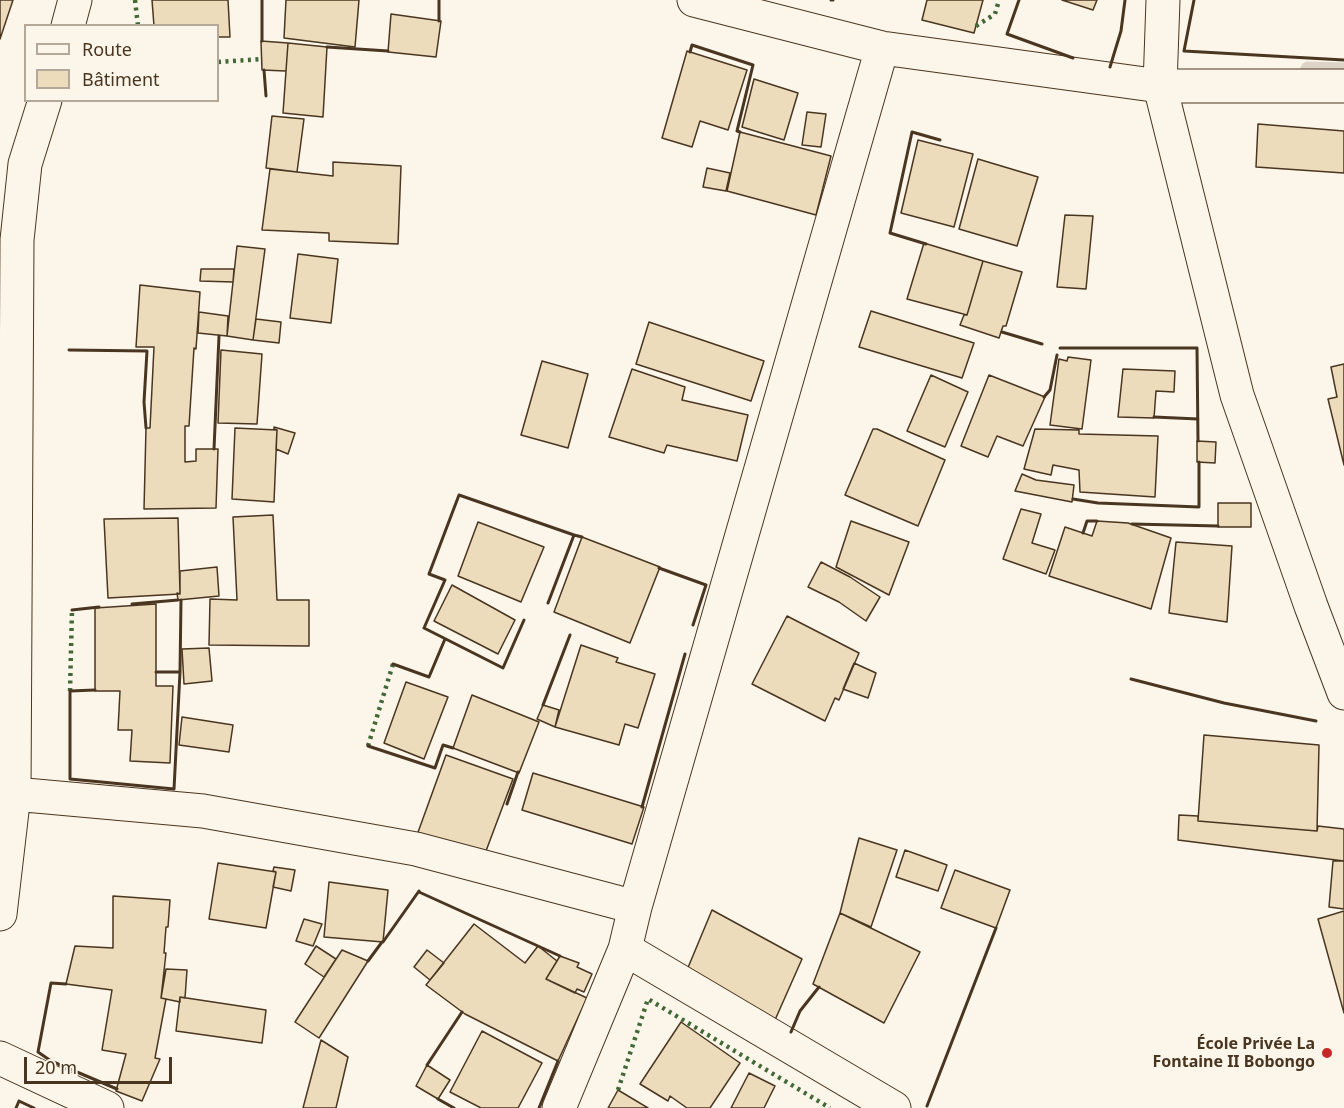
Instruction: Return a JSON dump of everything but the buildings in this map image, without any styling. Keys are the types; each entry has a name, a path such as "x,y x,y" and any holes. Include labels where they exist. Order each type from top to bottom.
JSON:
{"street":[{"path":"69,24 75,0"},
{"path":"694,0 882,48 1160,86 1344,86"},
{"path":"1163,0 1160,86 1237,395 1344,693"},
{"path":"559,1108 625,949 635,907 882,48"},
{"path":"0,914 14,794 17,240 25,164 44,102"},
{"path":"14,794 203,811 405,847 635,907"},
{"path":"625,949 894,1108"},
{"path":"0,1058 107,1108"}],"waterway":[{"path":"1308,69 1344,70"}],"hedge":[{"path":"135,0 138,24"},
{"path":"976,26 995,14 999,0"},
{"path":"219,62 262,59"},
{"path":"70,691 72,610"},
{"path":"368,746 393,664"},
{"path":"618,1090 648,999 830,1108"}],"wall":[{"path":"262,0 262,41"},
{"path":"439,0 439,21"},
{"path":"1019,0 1007,34 1073,58"},
{"path":"1110,67 1121,31 1125,0"},
{"path":"1194,0 1184,51 1344,60"},
{"path":"690,52 692,45 753,65 737,131 740,132"},
{"path":"327,47 388,51"},
{"path":"264,70 266,96"},
{"path":"926,244 890,233 912,132 940,140"},
{"path":"1002,332 1042,344"},
{"path":"214,449 219,336"},
{"path":"1060,348 1197,348 1198,441"},
{"path":"69,350 147,351 144,402 146,428"},
{"path":"1044,397 1050,390 1057,355"},
{"path":"1154,417 1198,419"},
{"path":"1073,499 1098,503 1199,507 1199,462"},
{"path":"524,620 503,668 424,628 445,580 429,574 459,495 574,535"},
{"path":"1083,533 1087,521 1097,521"},
{"path":"1132,524 1218,526"},
{"path":"548,603 574,535 582,537"},
{"path":"659,568 706,585 693,625"},
{"path":"132,604 178,600"},
{"path":"180,672 181,600"},
{"path":"72,610 99,607"},
{"path":"543,705 570,635"},
{"path":"393,664 429,677 445,639"},
{"path":"642,807 685,654"},
{"path":"95,690 70,691 70,779 174,789 180,672 156,672"},
{"path":"1131,679 1224,703 1316,721"},
{"path":"368,746 435,768 443,745 453,748"},
{"path":"507,804 518,772"},
{"path":"383,942 419,891"},
{"path":"419,892 560,956"},
{"path":"927,1106 996,928"},
{"path":"368,961 382,942"},
{"path":"66,984 51,983 38,1052 51,1061 117,1089"},
{"path":"791,1032 800,1011 819,987"},
{"path":"427,1065 462,1012"},
{"path":"539,1108 558,1061"},
{"path":"438,1099 454,1108"},
{"path":"16,1108 19,1101 34,1108"}],"place":[{"name":"École Privée La Fontaine II Bobongo","path":"1327,1053"}]}
